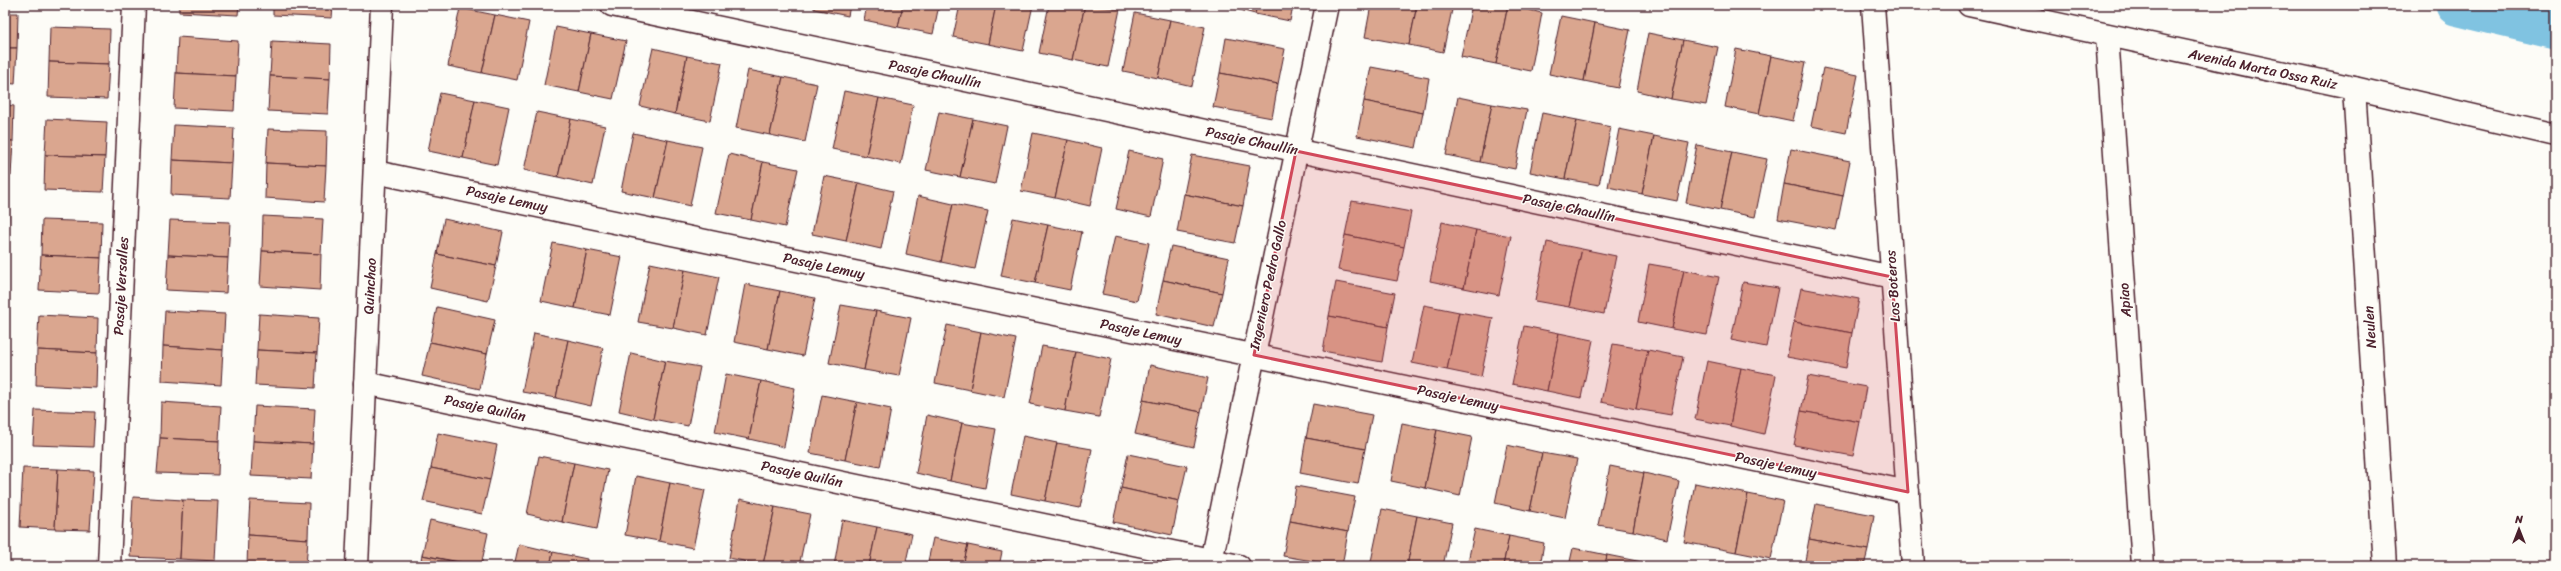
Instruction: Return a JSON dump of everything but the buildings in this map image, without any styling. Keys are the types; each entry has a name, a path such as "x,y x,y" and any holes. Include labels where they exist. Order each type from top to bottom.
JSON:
{"street":[{"name":"Pasaje Versalles","path":"109,566 134,5"},
{"name":"Quinchao","path":"357,566 382,5"},
{"name":"Pasaje Chaullín","path":"612,5 1892,276"},
{"name":"Ingeniero Pedro Gallo","path":"1211,563 1327,5"},
{"name":"Los Boteros","path":"1873,5 1913,566"},
{"name":"Avenida Marta Ossa Ruiz","path":"1969,5 2354,88 2556,135"},
{"name":"Apiao","path":"2107,35 2143,566"},
{"name":"Neulen","path":"2354,88 2385,566"},
{"name":"Pasaje Lemuy","path":"375,172 1908,492"},
{"name":"Pasaje Quilán","path":"365,383 1211,563 1239,566"}],"highlighted area":[{"path":"1296,151 1892,277 1908,492 1254,355"}],"waterway":[{"path":"2456,5 2556,29"}]}
